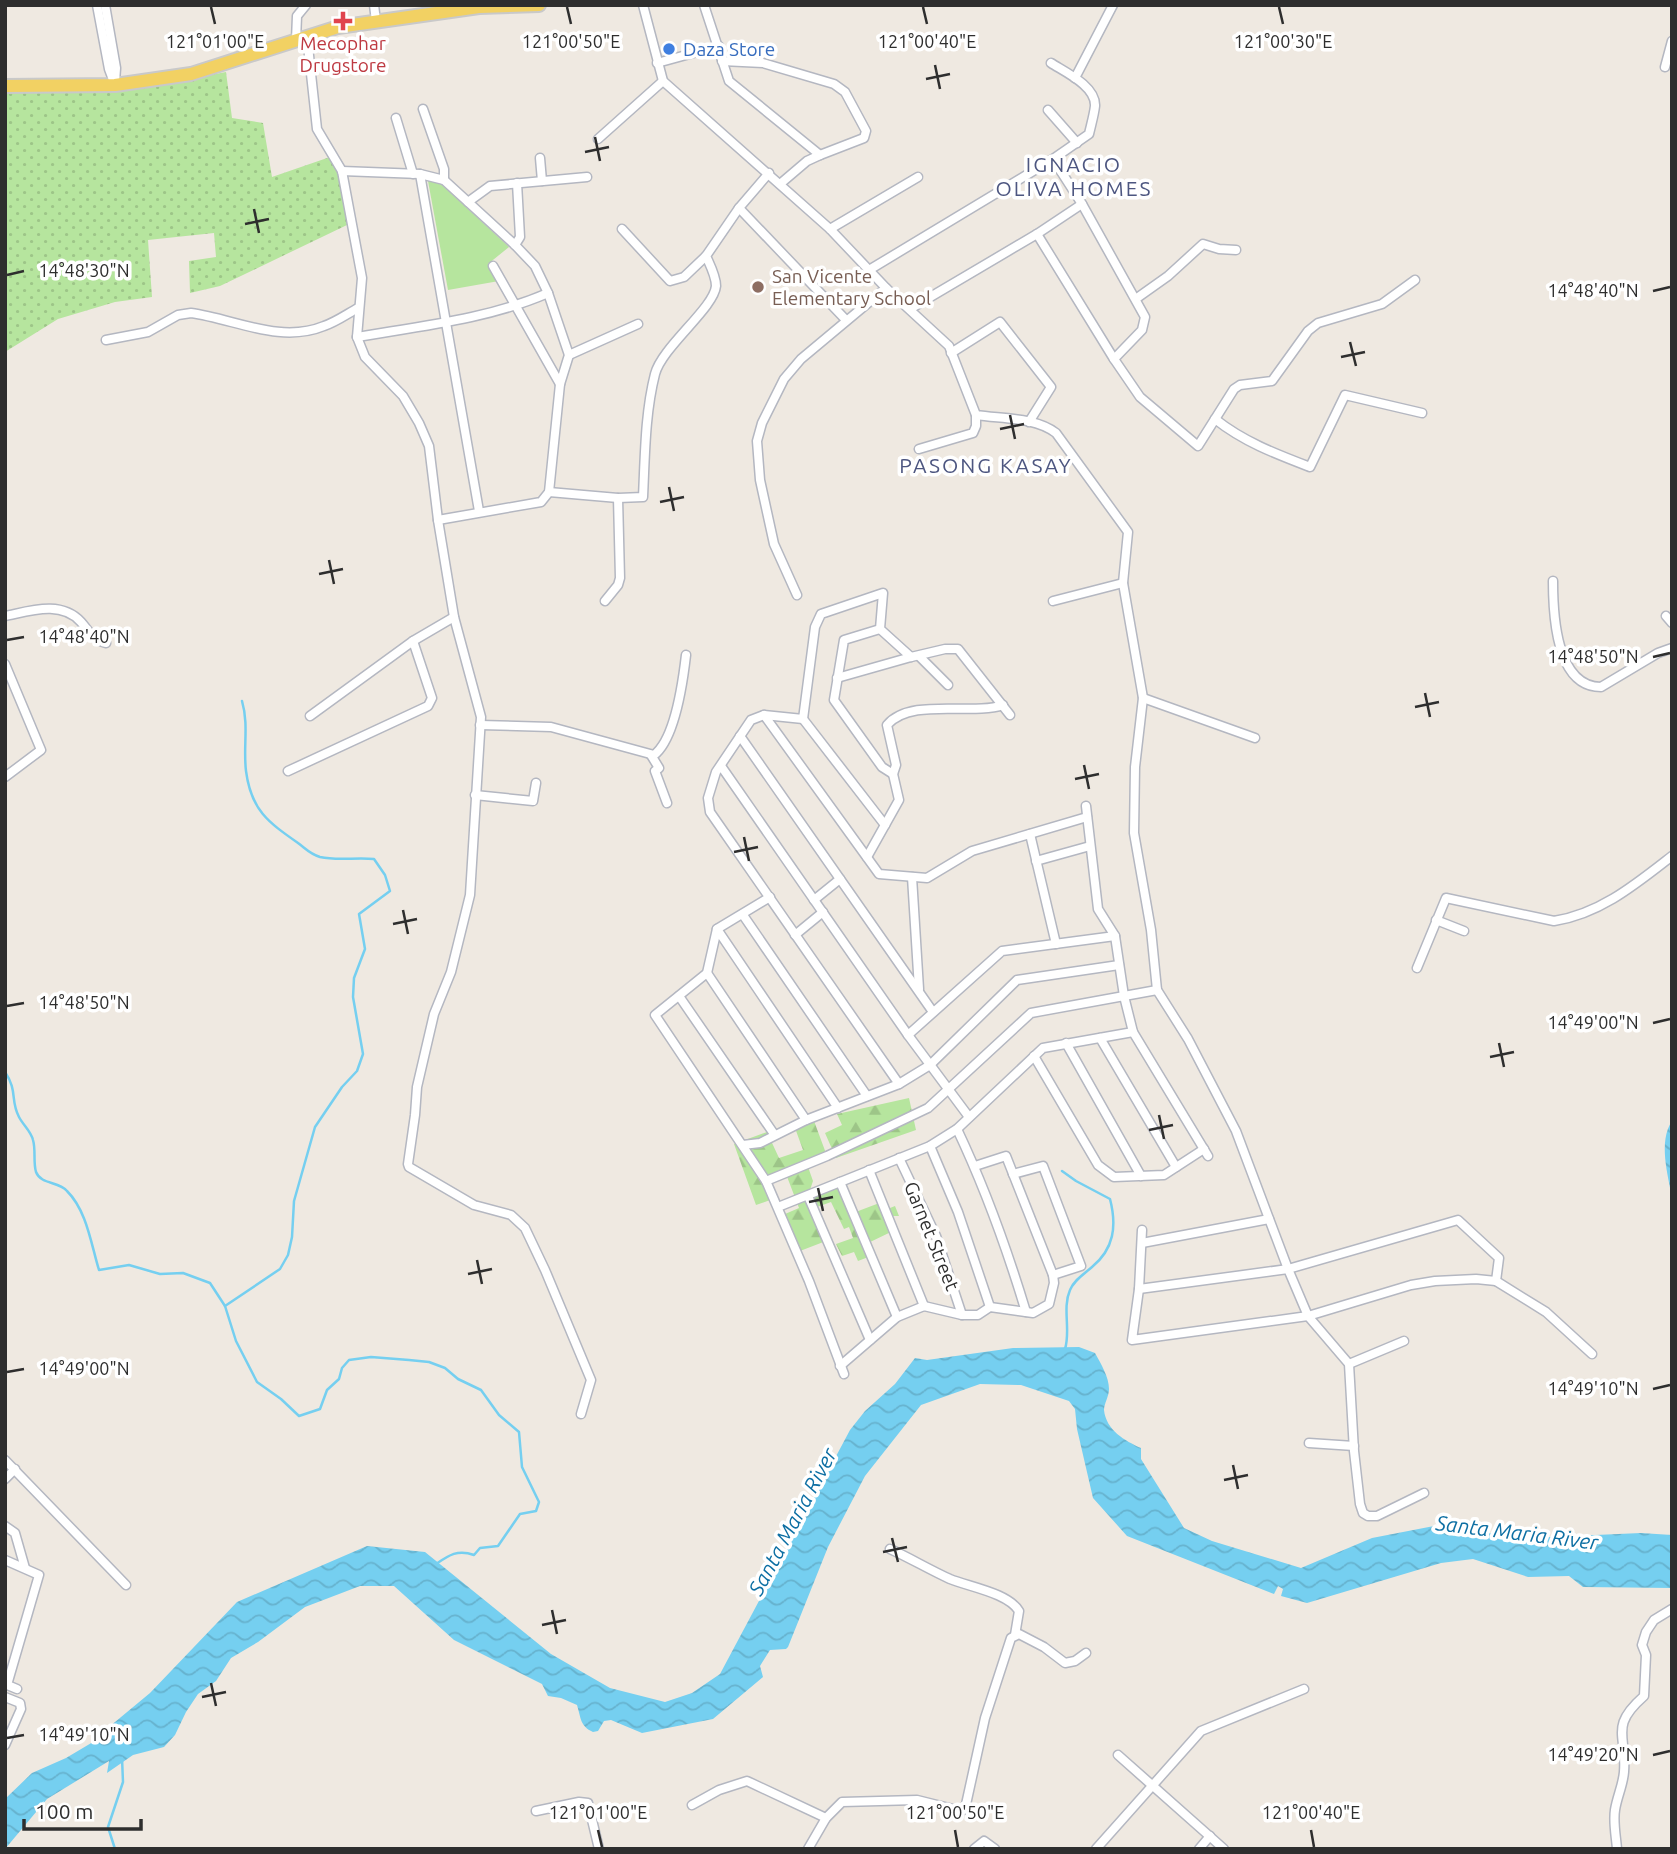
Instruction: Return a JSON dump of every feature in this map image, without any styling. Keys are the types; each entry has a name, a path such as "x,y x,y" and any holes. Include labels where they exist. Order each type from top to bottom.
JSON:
{"main road":[{"path":"5,86 115,85 191,74 338,27 376,21 410,11 539,5"}],"street":[{"path":"97,5 109,69 115,85"},
{"path":"105,5 116,68 115,85"},
{"path":"306,5 298,12 317,129 342,171 362,278 357,337 365,357 403,396 429,446 454,618 481,717 470,895 451,972 434,1014 417,1087 408,1164 474,1205 512,1214 525,1227 591,1380 581,1414"},
{"path":"374,5 376,21"},
{"path":"643,5 663,81 830,229 886,288 949,346 976,415 976,426 973,433 919,449"},
{"path":"704,5 729,81 820,155"},
{"path":"1075,78 1112,5"},
{"path":"1665,67 1672,41"},
{"path":"657,63 719,46"},
{"path":"722,61 763,62 834,84 845,92 866,131 863,138 807,161 780,184"},
{"path":"869,270 1089,135 1095,104 1089,91 1075,78 1051,63"},
{"path":"598,139 663,81"},
{"path":"422,109 444,169 444,180"},
{"path":"1048,110 1077,143"},
{"path":"397,118 417,174 447,322 479,511"},
{"path":"540,158 542,181"},
{"path":"1053,159 1137,298 1145,317 1142,330 1114,359"},
{"path":"342,171 417,174 444,180 534,266 548,293 569,355 561,384 548,492 541,502 438,520"},
{"path":"622,229 670,281 684,277 706,256 739,208 769,173"},
{"path":"468,202 490,186 587,177"},
{"path":"830,229 918,177"},
{"path":"515,245 520,237 517,183"},
{"path":"910,309 1037,234 1082,204"},
{"path":"739,208 846,320"},
{"path":"1037,234 1140,397 1198,446 1234,390 1240,385 1272,381 1308,331 1318,323 1382,304 1415,280"},
{"path":"1137,298 1168,276 1203,244 1236,250"},
{"path":"548,492 618,498 643,496 648,415 656,370 670,348 713,296 715,281 706,256"},
{"path":"493,266 561,384"},
{"path":"797,595 774,544 760,480 757,441 762,423 784,379 801,359 886,288"},
{"path":"357,337 447,322 517,306 548,293"},
{"path":"106,340 148,332 178,315 191,313 268,331 298,331 324,327 358,308"},
{"path":"951,353 1000,322 1052,387 1030,422"},
{"path":"569,355 638,324"},
{"path":"1215,419 1233,433 1310,467 1345,395 1422,413"},
{"path":"976,415 1048,427 1056,433 1125,526 1129,539 1123,583 1143,698 1135,767 1134,833 1151,930 1157,990 1188,1039 1236,1132 1308,1316 1349,1364 1354,1446 1363,1513 1377,1516 1423,1493"},
{"path":"606,601 620,578 618,498"},
{"path":"1553,581 1553,609 1560,648 1578,680 1590,687 1601,687 1610,683 1658,653 1672,648"},
{"path":"1053,601 1123,583"},
{"path":"880,629 884,593 821,614 816,627 803,719 885,825"},
{"path":"5,616 44,608 54,609 79,619 90,636 106,643"},
{"path":"310,716 413,641 454,618"},
{"path":"880,629 948,685"},
{"path":"880,629 845,640 834,700 882,767 893,774"},
{"path":"288,771 428,706 432,698 413,641"},
{"path":"837,678 945,649 958,649 1010,715"},
{"path":"480,725 551,727 651,755 659,752 673,722 682,688 686,655"},
{"path":"5,664 41,750 5,777"},
{"path":"1143,698 1255,738"},
{"path":"867,857 898,800 893,774 896,765 887,724 895,716 940,708 991,709 1003,705"},
{"path":"803,719 764,715 751,720 720,766 708,798 710,812 899,1084"},
{"path":"764,715 879,874 927,878 972,851 1087,817"},
{"path":"740,736 933,1012"},
{"path":"651,755 659,768 655,771 667,803"},
{"path":"720,766 908,1035 969,1117"},
{"path":"475,795 533,801 536,783"},
{"path":"1034,1056 1098,1165 1114,1177 1164,1175 1206,1153 1133,1032 1124,996 1115,936 1098,909 1086,806"},
{"path":"1030,834 1056,944"},
{"path":"1036,861 1090,846"},
{"path":"1417,968 1447,898 1554,921 1604,905 1672,856"},
{"path":"912,877 919,991"},
{"path":"814,900 840,879"},
{"path":"769,897 717,929 707,973 655,1015 766,1181 809,1281 842,1370 870,1340 897,1317 924,1306 962,1315 978,1315 990,1307 1033,1313 1049,1304 1053,1276 1006,1156 975,1166"},
{"path":"795,935 823,912"},
{"path":"743,915 867,1096"},
{"path":"1436,920 1464,931"},
{"path":"717,929 838,1108"},
{"path":"908,1035 1002,951 1115,936"},
{"path":"743,1145 760,1143 806,1120 899,1084 930,1065 1017,980 1119,965"},
{"path":"707,973 806,1120"},
{"path":"766,1181 827,1156 928,1108 1031,1013 1157,990"},
{"path":"679,996 774,1134"},
{"path":"778,1207 930,1146 957,1129 1043,1048 1133,1032"},
{"path":"1100,1038 1176,1167"},
{"path":"1066,1043 1141,1176"},
{"path":"957,1129 975,1166 1010,1257 1026,1312"},
{"path":"930,1146 958,1212 990,1307"},
{"name":"Garnet Street","path":"899,1158 936,1236 962,1315"},
{"path":"1013,1174 1043,1166 1081,1266 1053,1276"},
{"path":"869,1170 924,1306"},
{"path":"840,1182 897,1317"},
{"path":"808,1196 870,1340"},
{"path":"1142,1243 1269,1219"},
{"path":"1139,1289 1288,1269 1458,1220 1500,1258 1496,1281"},
{"path":"1142,1230 1139,1289 1132,1340 1308,1316 1411,1285 1435,1280 1476,1279 1496,1281 1546,1312 1592,1354"},
{"path":"1349,1364 1404,1340"},
{"path":"1309,1443 1354,1446"},
{"path":"5,1460 126,1585"},
{"path":"5,1479 15,1469"},
{"path":"5,1527 15,1533 25,1568"},
{"path":"808,1849 826,1818 842,1802 917,1800 961,1811 965,1809 985,1718 1011,1638 1015,1635 1019,1611 1005,1598 950,1578 890,1549"},
{"path":"5,1560 39,1575 6,1685 17,1689"},
{"path":"1617,1849 1615,1808 1624,1771 1620,1733 1624,1719 1644,1696 1646,1655 1642,1645 1646,1632 1654,1620 1672,1609"},
{"path":"1015,1635 1019,1634 1044,1647 1065,1663 1075,1661 1086,1653"},
{"path":"1096,1849 1201,1731 1304,1689"},
{"path":"5,1697 20,1703 21,1709 5,1745"},
{"path":"5,1722 15,1726"},
{"path":"1118,1755 1224,1849"},
{"path":"692,1805 719,1790 747,1781 826,1818"},
{"path":"536,1811 579,1802 588,1803 599,1849"},
{"path":"1199,1849 1210,1836"},
{"path":"974,1849 984,1841 995,1849"}],"green space":[{"path":"226,72 232,118 263,123 272,177 330,157 341,175 347,225 220,286 190,293 189,261 216,257 214,233 148,240 152,297 115,302 58,319 5,352 5,92 137,89"},
{"path":"428,181 439,182 509,247 488,264 499,281 448,290"},
{"path":"909,1098 916,1130 836,1158 825,1133 842,1125 837,1114"},
{"path":"814,1121 827,1156 807,1164 813,1181 808,1196 826,1241 800,1251 785,1214 799,1208 786,1174 766,1181 773,1199 756,1205 734,1144 767,1132 779,1158 803,1150 795,1128"},
{"path":"840,1182 853,1213 882,1202 890,1208 895,1206 899,1216 888,1216 893,1231 866,1244 871,1256 858,1261 854,1252 842,1256 836,1244 853,1238 849,1227 844,1229 831,1202 817,1207 812,1195"}],"water":[{"path":"1672,1121 1672,1198 1665,1148"},
{"path":"1079,1347 1095,1353 1106,1375 1109,1389 1104,1410 1112,1429 1141,1448 1141,1459 1184,1528 1212,1541 1301,1568 1372,1538 1434,1526 1527,1538 1641,1533 1672,1535 1672,1588 1583,1587 1569,1576 1528,1577 1473,1559 1441,1563 1307,1603 1281,1596 1283,1589 1278,1586 1274,1594 1127,1536 1093,1498 1075,1409 1069,1401 1021,1385 980,1384 921,1405 865,1476 828,1547 788,1647 770,1650 760,1666 763,1677 713,1719 642,1733 611,1720 604,1721 598,1731 593,1732 583,1724 577,1705 548,1696 542,1684 454,1640 394,1586 360,1586 305,1607 258,1642 231,1658 216,1681 198,1694 175,1735 164,1747 133,1755 107,1773 109,1761 47,1799 5,1849 5,1799 32,1773 66,1758 98,1739 150,1693 237,1602 367,1546 425,1552 551,1654 610,1688 665,1702 692,1693 720,1674 850,1430 865,1411 895,1384 915,1358 927,1360 1013,1348"}],"waterway":[{"path":"225,1306 280,1269 288,1255 294,1201 315,1127 342,1087 357,1071 363,1054 353,997 354,978 365,949 359,914 390,891 385,875 374,859 334,859 317,856 263,814 248,784 242,701"},
{"path":"5,1072 11,1085 16,1111 33,1140 36,1172 42,1179 64,1188 74,1199 88,1228 99,1270 129,1265 160,1274 183,1273 210,1283 225,1306 236,1341 257,1382 299,1416 320,1409 327,1390 339,1379 342,1368 349,1360 371,1357 429,1362 445,1368 458,1379 481,1390 499,1415 519,1432 522,1467 539,1502 536,1511 520,1514 498,1546 480,1548 474,1555 454,1554 436,1564"},
{"path":"1062,1171 1110,1199 1113,1218 1112,1236 1105,1253 1070,1290 1065,1349"},
{"path":"115,1849 108,1827 123,1782 122,1758"}],"place":[{"name":"Mecophar Drugstore","path":"343,21"},
{"name":"Daza Store","path":"669,49"},
{"name":"San Vicente Elementary School","path":"758,287"}],"district":[{"name":"IGNACIO OLIVA HOMES","path":"1074,177"},
{"name":"PASONG KASAY","path":"986,466"}],"water label":[{"name":"Santa Maria River","path":"793,1522"},
{"name":"Santa Maria River","path":"1517,1533"}]}
